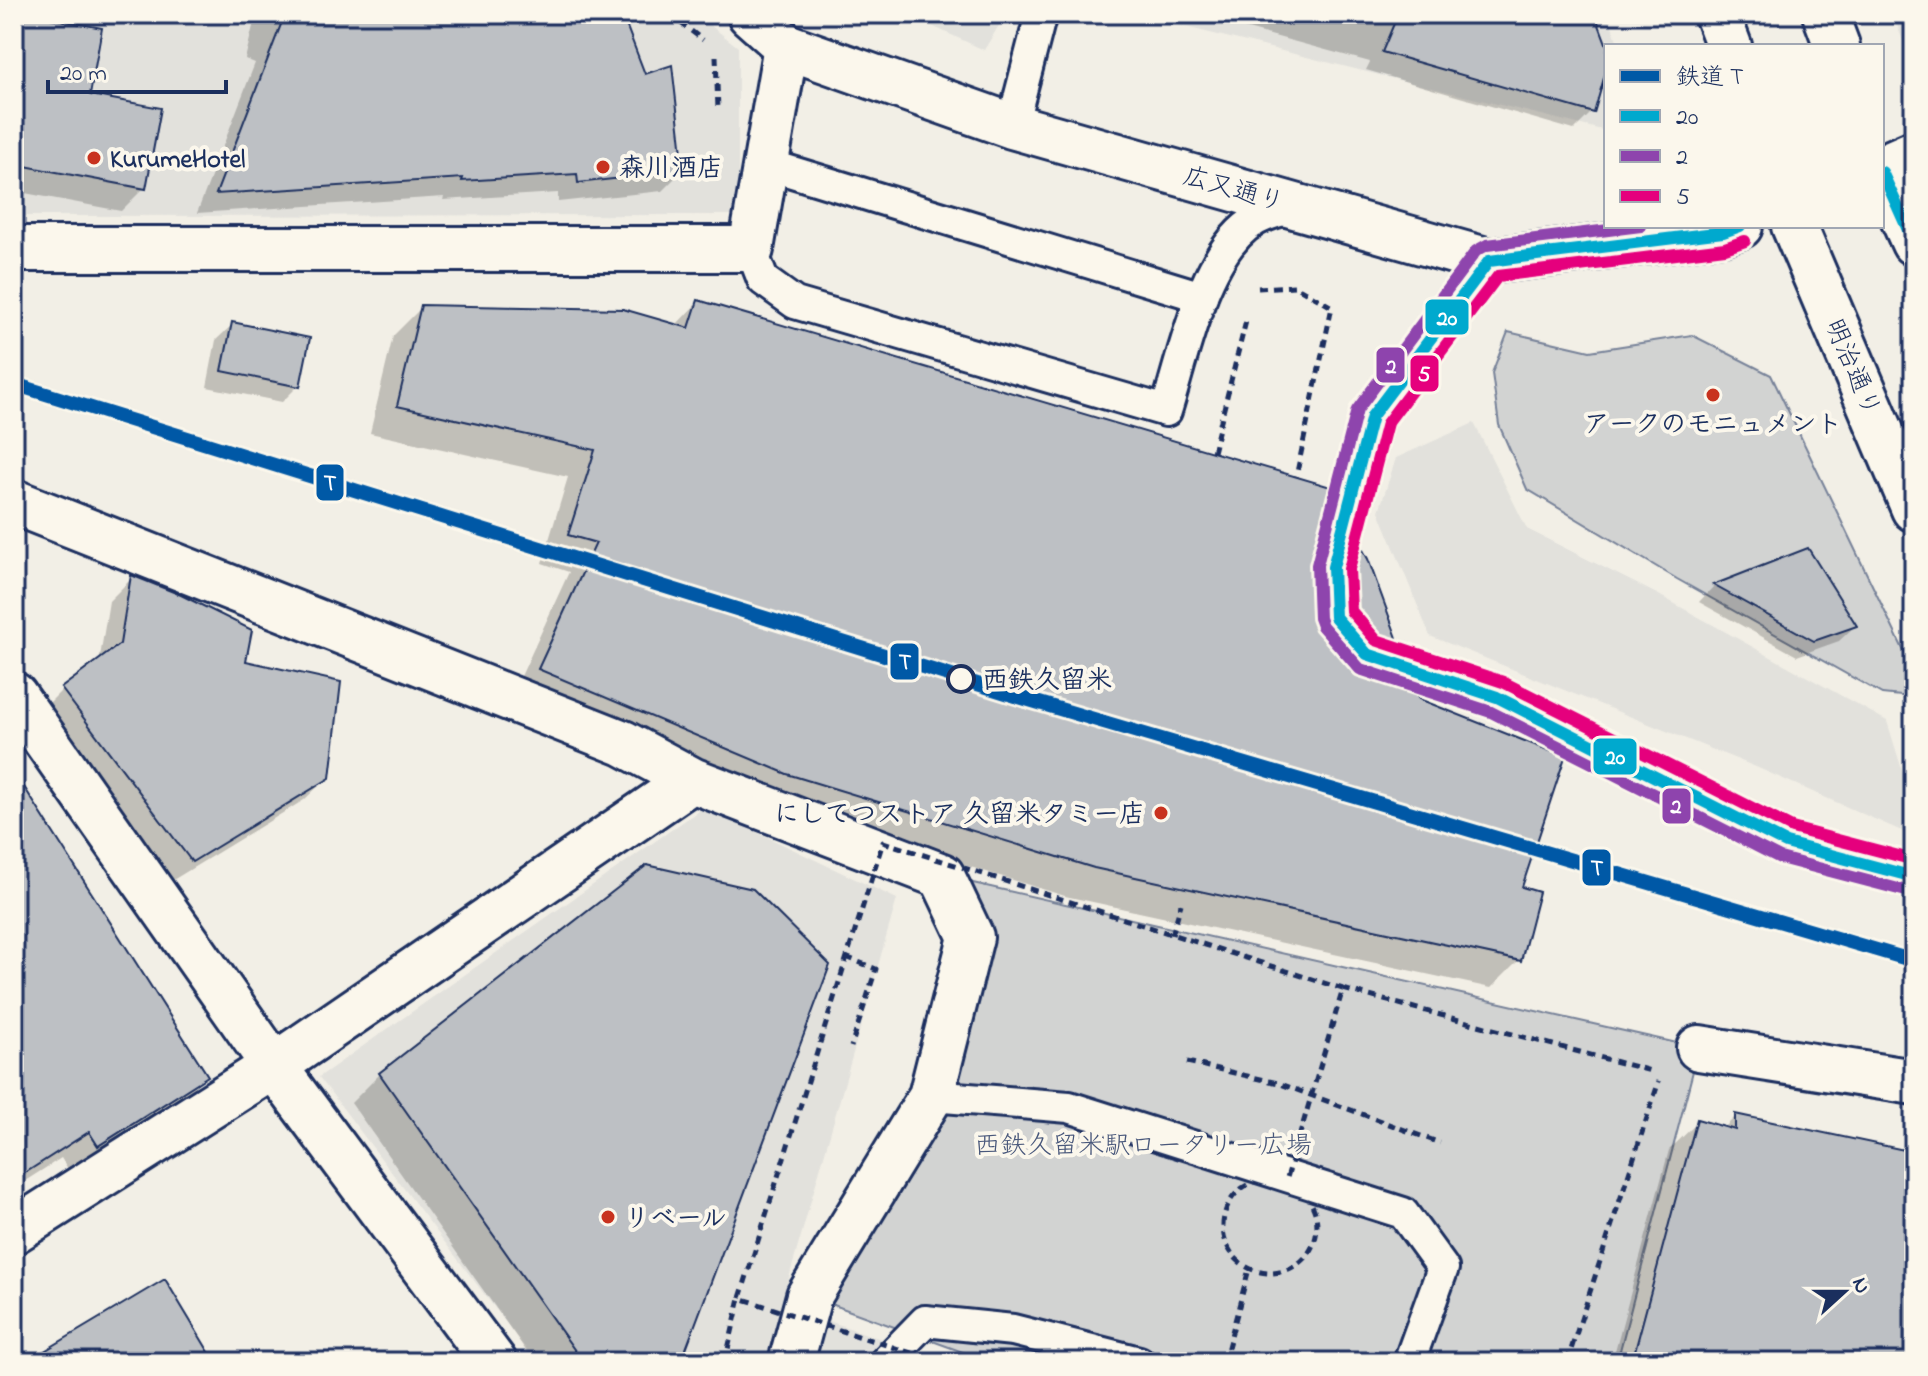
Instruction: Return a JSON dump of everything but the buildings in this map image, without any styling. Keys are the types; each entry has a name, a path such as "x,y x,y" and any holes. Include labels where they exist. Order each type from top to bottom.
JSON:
{"main road":[{"name":"広又通り","path":"750,14 786,46 1012,126 1489,261 1723,232 1734,228"},
{"path":"1717,14 1728,44"},
{"path":"1825,14 1836,44"},
{"path":"14,249 751,249 786,46"},
{"path":"1884,169 1914,153"},
{"path":"1884,175 1914,243"},
{"name":"明治通り","path":"1795,228 1914,509"},
{"path":"14,502 623,743 692,780 942,876 971,937 931,1096 809,1296 791,1362"},
{"path":"14,695 274,1066 494,1362"},
{"path":"14,1231 274,1066 692,780"},
{"path":"1699,1048 1914,1082"}],"lane":[{"path":"1012,126 1041,14"},
{"path":"766,164 1202,297"},
{"path":"751,249 763,280 795,303 1166,411 1209,275 1234,239 1256,220 1297,206"},
{"path":"1489,261 1372,416 1333,567 1335,617 1367,654 1497,697 1786,843 1914,877"},
{"path":"931,1096 1069,1107 1403,1213 1443,1268 1409,1362"},
{"path":"885,1362 925,1321 1013,1330 1139,1362"}],"path":[{"path":"669,14 704,41"},
{"path":"716,50 718,114"},
{"path":"1254,288 1295,286 1332,307 1296,477"},
{"path":"1213,452 1247,318"},
{"path":"725,1362 740,1298 883,842 1343,989 1661,1074 1567,1362"},
{"path":"1172,935 1181,904"},
{"path":"846,957 876,969 851,1047"},
{"path":"1286,1181 1343,989"},
{"path":"1187,1062 1278,1083 1440,1143"},
{"path":"1270,1179 1286,1181 1310,1201 1317,1230 1314,1244 1294,1267 1279,1273 1265,1274 1249,1269 1236,1260 1227,1247 1222,1231 1230,1201 1240,1189 1254,1182 1270,1179"},
{"path":"1224,1362 1249,1269"},
{"path":"740,1298 939,1362"}],"shaded area":[{"path":"14,14 696,14 738,47 738,215 14,216"},
{"path":"906,14 1006,14 984,50"},
{"path":"1133,14 1608,14 1618,44 1604,44 1604,131"},
{"path":"1893,14 1914,14 1914,71"},
{"path":"1474,423 1527,529 1657,594 1887,721 1914,809 1904,832 1756,767 1430,636 1379,511 1396,458"},
{"name":"リベール","path":"704,807 897,899 765,1362 536,1362 319,1077"},
{"path":"823,1319 948,1362 813,1362"}],"green space":[{"path":"1508,332 1590,351 1692,335 1771,375 1914,672 1911,697 1882,694 1677,579 1527,489 1499,425 1492,373"},
{"name":"西鉄久留米駅ロータリー広場","path":"942,876 1699,1048 1617,1362 990,1362 809,1296 931,1096 971,937"}],"rail line":[{"name":"T","path":"14,384 1019,697 1914,961"}],"transit line":[{"name":"20","path":"1884,176 1914,243"},
{"name":"2","path":"1625,228 1487,245 1476,251 1357,410 1317,565 1322,626 1360,669 1491,712 1780,858 1910,892"},
{"name":"20","path":"1734,228 1723,232 1489,261 1372,416 1333,567 1335,617 1367,654 1497,697 1786,843 1914,877"},
{"name":"5","path":"1745,241 1725,248 1498,276 1387,423 1349,569 1351,611 1376,640 1503,682 1792,828 1914,860"}],"place":[{"name":"KurumeHotel","path":"94,158"},
{"name":"森川酒店","path":"603,167"},
{"name":"アークのモニュメント","path":"1713,395"},
{"name":"西鉄久留米","path":"961,679"},
{"name":"にしてつストア 久留米タミー店","path":"1161,813"},
{"name":"リベール","path":"608,1217"}]}
